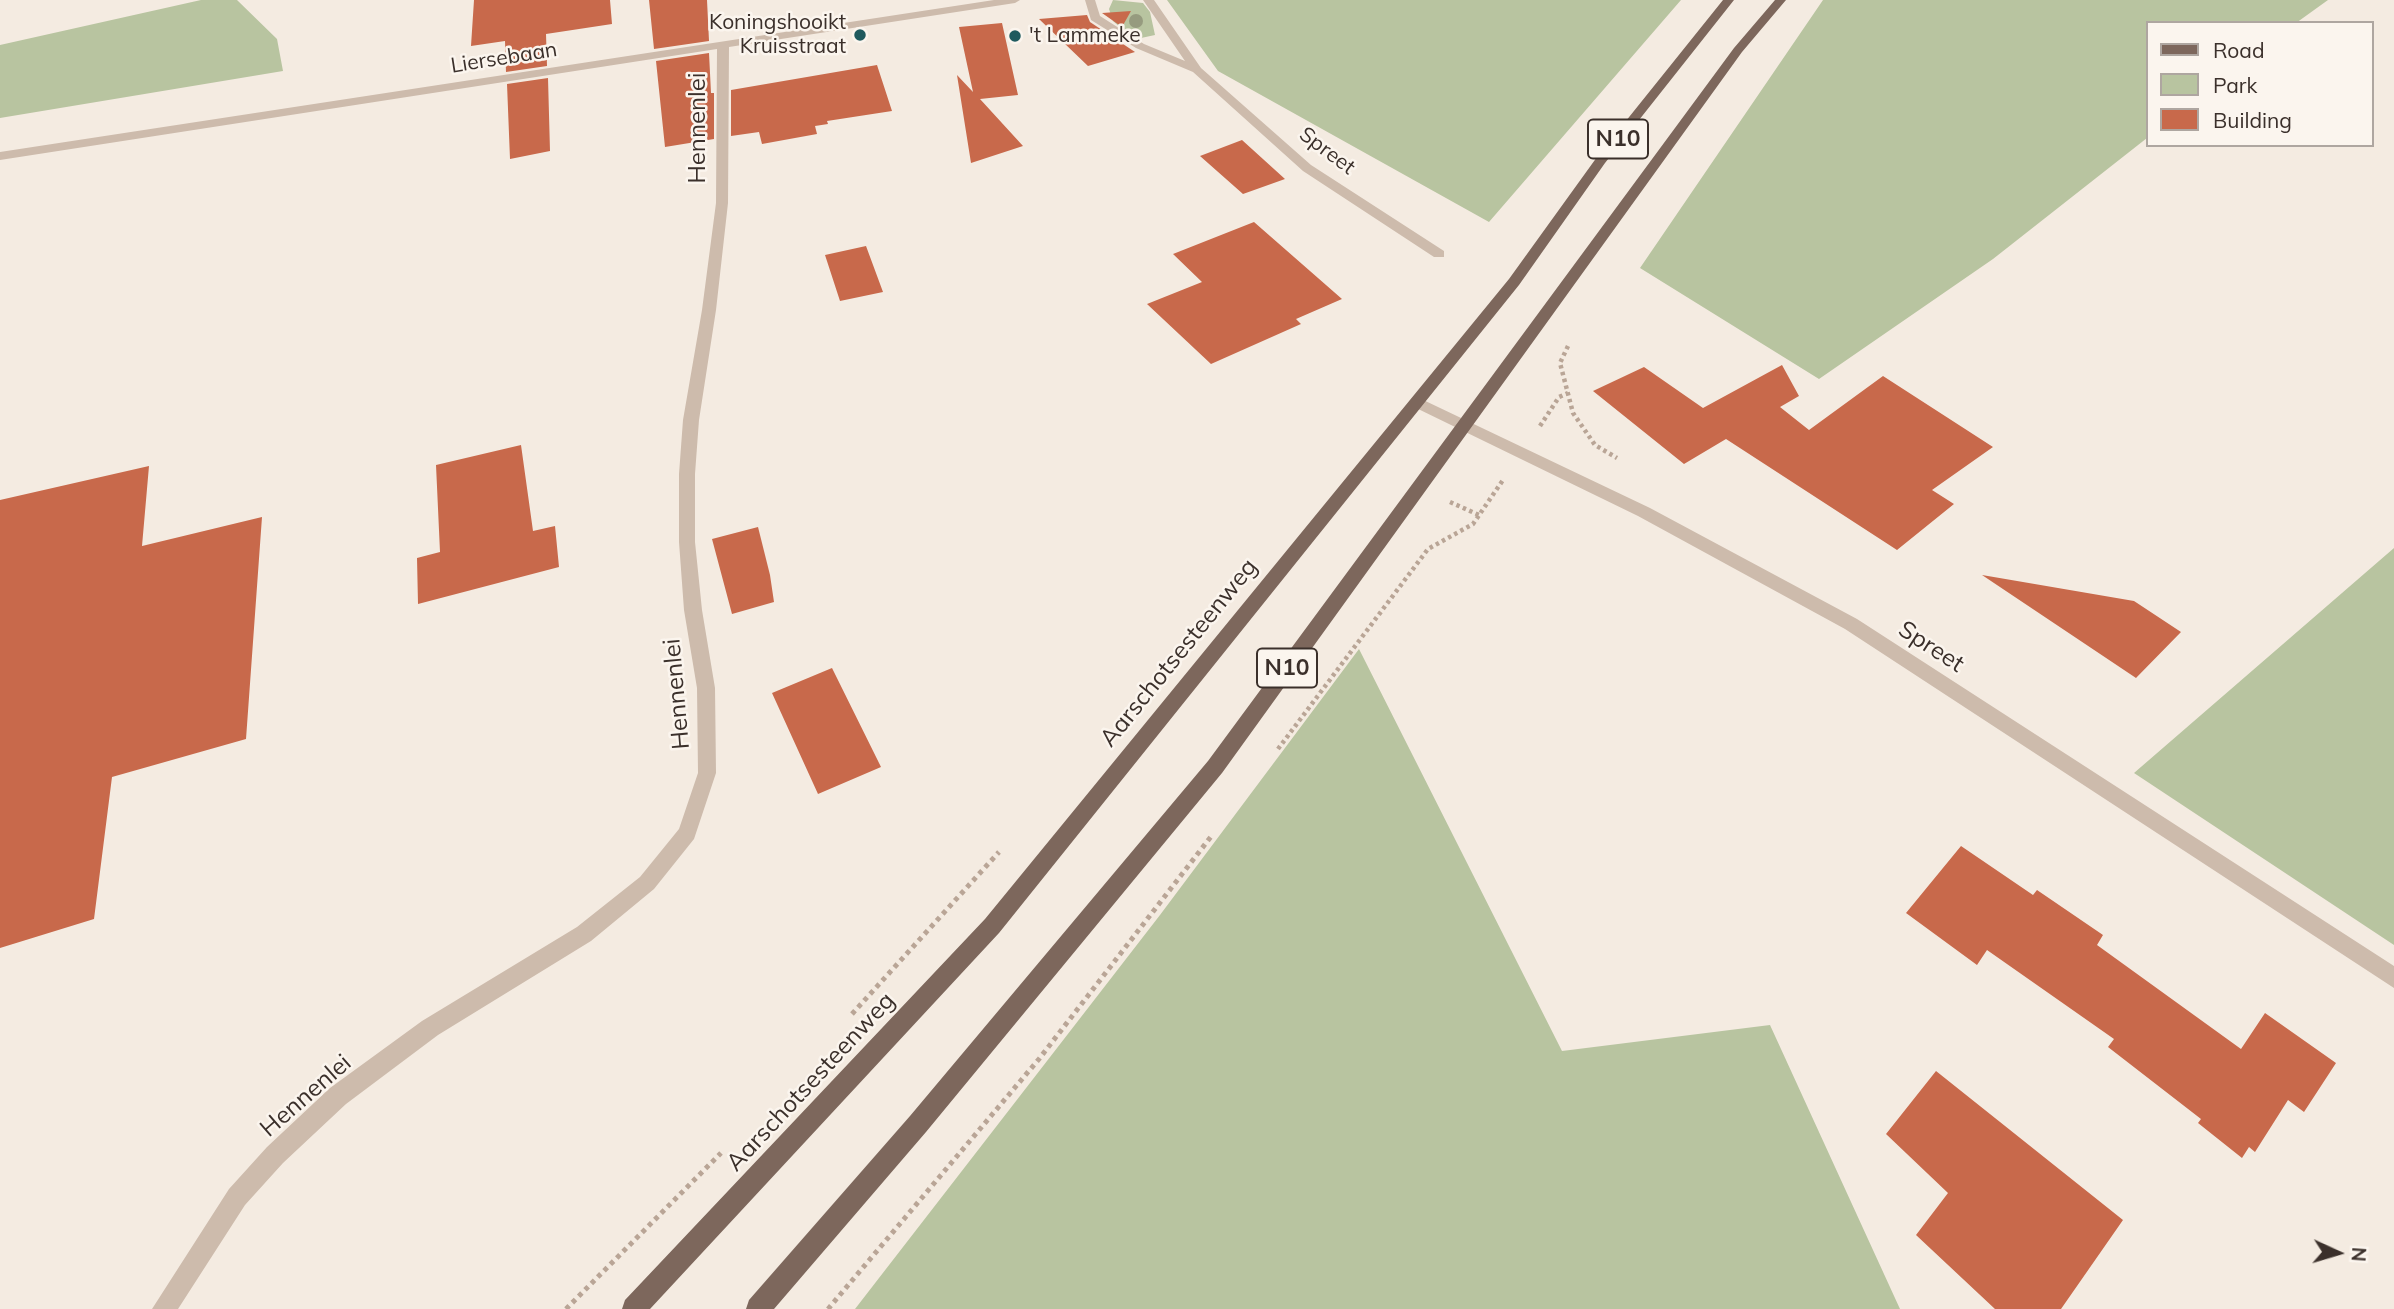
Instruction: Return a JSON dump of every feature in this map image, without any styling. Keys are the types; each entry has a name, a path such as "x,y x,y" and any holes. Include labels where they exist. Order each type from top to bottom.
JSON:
{"main road":[{"name":"Aarschotsesteenweg","path":"634,1309 992,926 1514,282 1601,160 1729,0"},
{"name":"N10","path":"758,1309 918,1124 1215,767 1738,50 1781,0"}],"street":[{"name":"Liersebaan","path":"0,156 1015,0"},
{"name":"Spreet","path":"1090,0 1095,18 1140,47 1197,70"},
{"name":"Spreet","path":"1148,0 1197,70 1307,168 1439,254"},
{"name":"Hennenlei","path":"164,1309 237,1197 275,1155 338,1096 430,1028 584,934 646,883 687,833 707,773 706,688 693,610 687,541 687,474 691,420 709,310 722,203 723,44"},
{"name":"Spreet","path":"1417,402 1466,423 1644,512 1851,624 2394,978"}],"path":[{"path":"1556,299 1583,314 1560,363 1573,413 1595,445 1618,459"},
{"path":"1277,750 1428,549 1473,524 1559,397 1568,393"},
{"path":"828,1309 1039,1059 1217,827"},
{"path":"851,1015 1009,842"},
{"path":"566,1309 729,1145"}],"green space":[{"path":"201,0 237,0 277,39 283,71 0,118 0,45"},
{"path":"1113,0 1143,3 1150,12 1155,35 1141,38 1121,28 1113,21 1109,9"},
{"path":"1167,0 1681,0 1489,222 1218,71"},
{"path":"1823,0 2328,0 2299,21 2146,21 2146,139 1993,259 1819,379 1640,268"},
{"path":"2394,548 2394,945 2134,773"},
{"path":"1359,649 1562,1051 1770,1025 1900,1309 855,1309 1160,915"}],"building":[{"path":"474,0 610,0 612,24 546,34 547,66 506,72 505,41 471,46"},
{"path":"649,0 707,0 709,41 654,49"},
{"path":"1131,11 1122,27 1102,13"},
{"path":"1087,15 1090,22 1135,52 1088,66 1039,19"},
{"path":"1002,23 1018,95 980,99 1023,146 971,163 957,75 973,92 959,27"},
{"path":"709,53 711,93 714,93 714,139 665,147 656,61"},
{"path":"877,65 892,111 827,121 828,124 815,126 817,134 762,144 759,132 731,136 731,90"},
{"path":"548,78 550,151 510,159 507,84"},
{"path":"1242,140 1285,179 1243,194 1200,156"},
{"path":"1254,222 1342,299 1296,319 1301,324 1211,364 1147,304 1202,282 1173,254"},
{"path":"866,246 883,292 840,301 825,255"},
{"path":"1782,365 1799,396 1780,407 1809,430 1883,376 1993,447 1932,490 1954,504 1897,550 1726,439 1684,464 1593,391 1644,367 1703,408"},
{"path":"521,445 533,531 555,526 559,567 418,604 417,558 440,552 436,465"},
{"path":"149,466 142,546 262,517 246,739 112,777 94,919 0,948 0,500"},
{"path":"758,527 774,602 732,614 712,539"},
{"path":"1982,575 2134,601 2181,632 2136,678"},
{"path":"832,668 881,767 818,794 772,693"},
{"path":"1961,846 2033,895 2037,890 2103,935 2097,945 2241,1049 2265,1013 2336,1063 2304,1112 2288,1100 2255,1152 2249,1147 2242,1158 2198,1123 2201,1119 2108,1047 2114,1039 1987,950 1977,965 1906,913"},
{"path":"1936,1071 2123,1220 2061,1309 1995,1309 1916,1235 1948,1193 1886,1134"}],"place":[{"name":"Koningshooikt Kruisstraat","path":"860,35"},
{"name":"'t Lammeke","path":"1015,36"}]}
